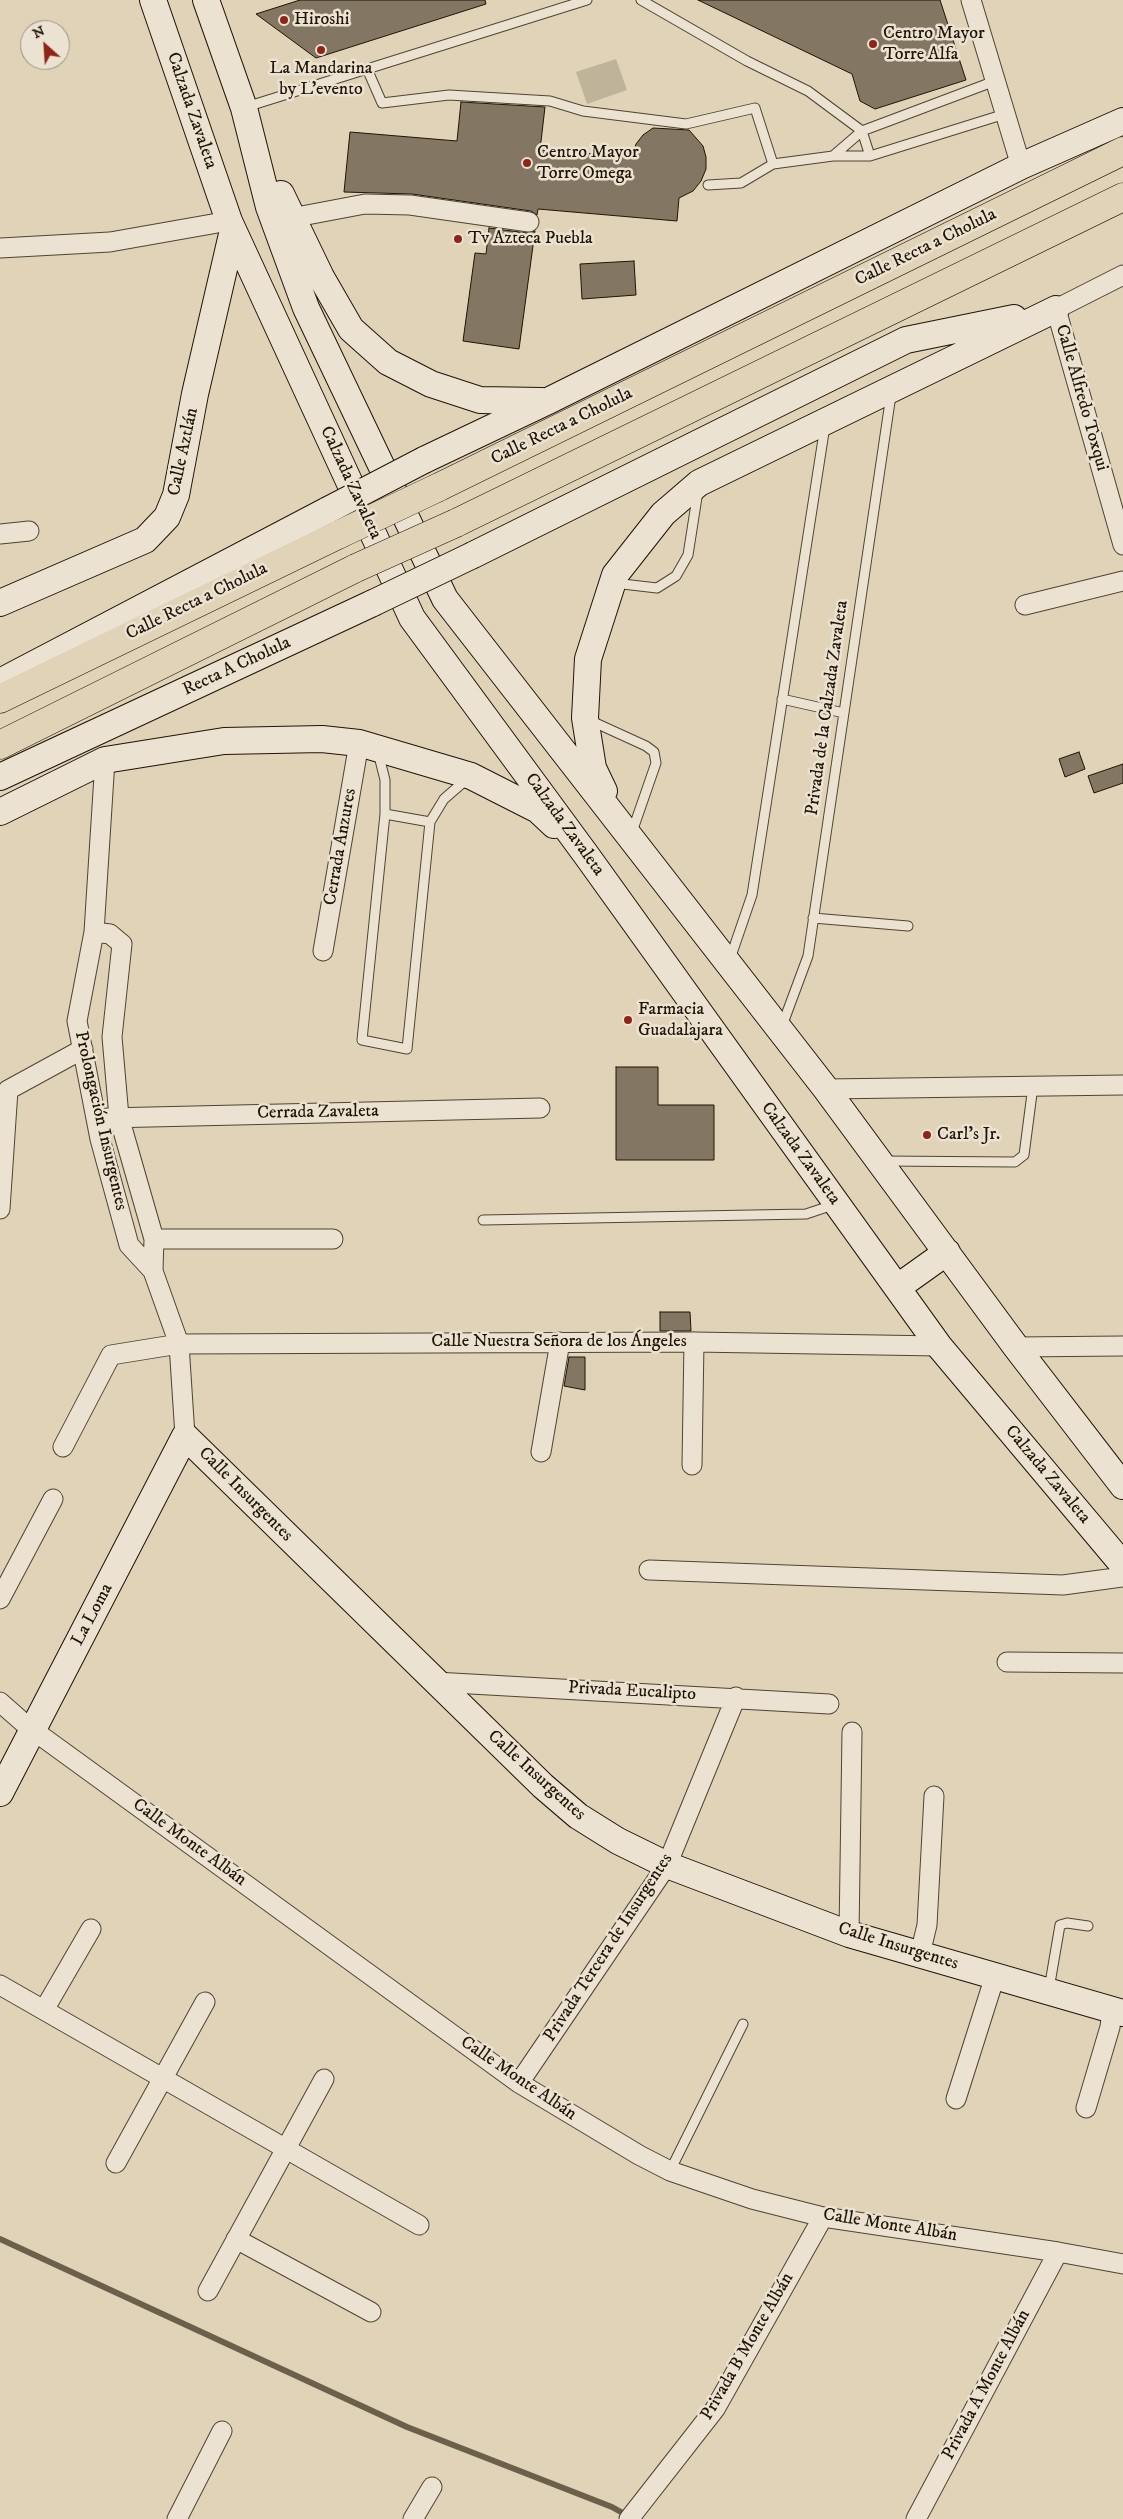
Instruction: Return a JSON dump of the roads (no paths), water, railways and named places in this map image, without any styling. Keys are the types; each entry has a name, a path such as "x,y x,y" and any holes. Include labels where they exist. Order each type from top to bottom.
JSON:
{"main road":[{"name":"Calzada Zavaleta","path":"153,0 231,225 412,618 587,856 939,1346 1123,1565"},
{"name":"Calzada Zavaleta","path":"206,0 245,111 269,207 306,308 446,599 826,1089 1016,1347 1123,1486"},
{"path":"245,111 292,218 351,329 388,362 431,384 480,400 548,401"},
{"path":"0,682 424,460 548,401 1021,166 1123,121"},
{"name":"Calle Recta a Cholula","path":"0,699 437,488 1123,151"},
{"path":"0,745 356,568 456,523 1123,197"},
{"name":"Calle Aztlán","path":"0,603 145,540 167,517 176,496 231,225"},
{"path":"624,829 593,768 585,718 588,659 612,582 663,514 699,484 892,387 1056,309"},
{"name":"Recta A Cholula","path":"0,777 373,604 906,340 1056,309"},
{"path":"0,812 106,760 224,741 322,739 368,745 471,776 538,810 587,856"},
{"path":"898,1287 947,1252"},
{"name":"Calle Insurgentes","path":"185,1436 543,1786 578,1816 618,1841 667,1865 850,1934 1118,2012"},
{"name":"La Loma","path":"0,1793 185,1436"}],"street":[{"path":"971,0 1021,166"},
{"path":"292,218 365,204 410,205 530,222"},
{"path":"0,248 110,242 231,225"},
{"path":"1056,309 1123,275"},
{"name":"Calle Alfredo Toxqui","path":"1056,309 1123,544"},
{"path":"0,534 29,531"},
{"path":"1024,604 1123,581"},
{"name":"Cerrada Anzures","path":"324,951 368,745"},
{"name":"Prolongación Insurgentes","path":"106,760 94,932 77,1021 96,1119 129,1245 153,1271"},
{"name":"Prolongación Insurgentes","path":"94,932 110,934 122,944 120,979 112,1037 119,1117 154,1239 153,1271 179,1344 185,1436"},
{"path":"0,1209 8,1090 83,1049"},
{"path":"826,1089 1123,1084"},
{"name":"Cerrada Zavaleta","path":"96,1119 540,1108"},
{"path":"154,1239 332,1239"},
{"path":"541,1452 560,1342"},
{"path":"692,1466 694,1342"},
{"name":"Calle Nuestra Señora de los Ángeles","path":"63,1447 111,1355 179,1344 694,1342 939,1346"},
{"path":"1016,1347 1123,1346"},
{"path":"0,1599 53,1499"},
{"path":"649,1570 1063,1585 1123,1578"},
{"path":"1007,1662 1123,1663"},
{"name":"Privada Eucalipto","path":"435,1682 736,1697 829,1704"},
{"name":"Privada Tercera de Insurgentes","path":"519,2083 667,1865 736,1697"},
{"name":"Calle Monte Albán","path":"0,1702 33,1730 519,2083 639,2155 670,2171 752,2199 823,2217 1058,2252 1123,2264"},
{"path":"850,1934 852,1732"},
{"path":"920,1954 927,1925 934,1796"},
{"path":"44,2010 91,1929"},
{"path":"956,2099 995,1976"},
{"path":"0,1985 419,2225"},
{"path":"116,2163 205,2002"},
{"path":"1086,2108 1110,2026 1118,2012"},
{"path":"208,2291 324,2079"},
{"name":"Privada B Monte Albán","path":"629,2519 715,2409 823,2217"},
{"path":"236,2239 372,2312"},
{"name":"Privada A Monte Albán","path":"916,2519 1058,2252"},
{"path":"177,2519 222,2431"},
{"path":"413,2519 432,2487"}],"lane":[{"path":"245,111 587,0"},
{"path":"641,0 747,61 808,91 862,131 870,156"},
{"path":"368,71 382,103 450,95 550,101 590,112 686,124 755,108 773,164"},
{"path":"833,156 862,131 995,81"},
{"path":"708,185 741,183 773,164 833,156 870,156 1005,114"},
{"name":"Privada de la Calzada Zavaleta","path":"780,1030 808,956 892,387"},
{"path":"729,964 752,895 826,421"},
{"path":"612,582 657,588 676,576 688,556 699,484"},
{"path":"782,699 844,714"},
{"path":"585,718 646,746 654,752 656,762 624,829"},
{"path":"368,745 385,780 385,814 362,1040 407,1049 430,822 444,799 471,776"},
{"path":"385,814 430,822"},
{"path":"813,918 908,926"},
{"path":"878,1160 1015,1162 1024,1155 1033,1086"},
{"path":"483,1220 806,1214 836,1204"},
{"path":"1048,1992 1060,1925 1067,1923 1088,1926"},
{"path":"670,2171 743,2024"}],"waterway":[{"path":"0,2239 407,2427 612,2507 630,2517"}],"place":[{"name":"Hiroshi","path":"284,20"},
{"name":"Centro Mayor Torre Alfa","path":"873,44"},
{"name":"La Mandarina by L'evento","path":"321,50"},
{"name":"Centro Mayor Torre Omega","path":"527,163"},
{"name":"Tv Azteca Puebla","path":"458,239"},
{"name":"Farmacia Guadalajara","path":"628,1020"},
{"name":"Carl's Jr.","path":"927,1135"}]}
